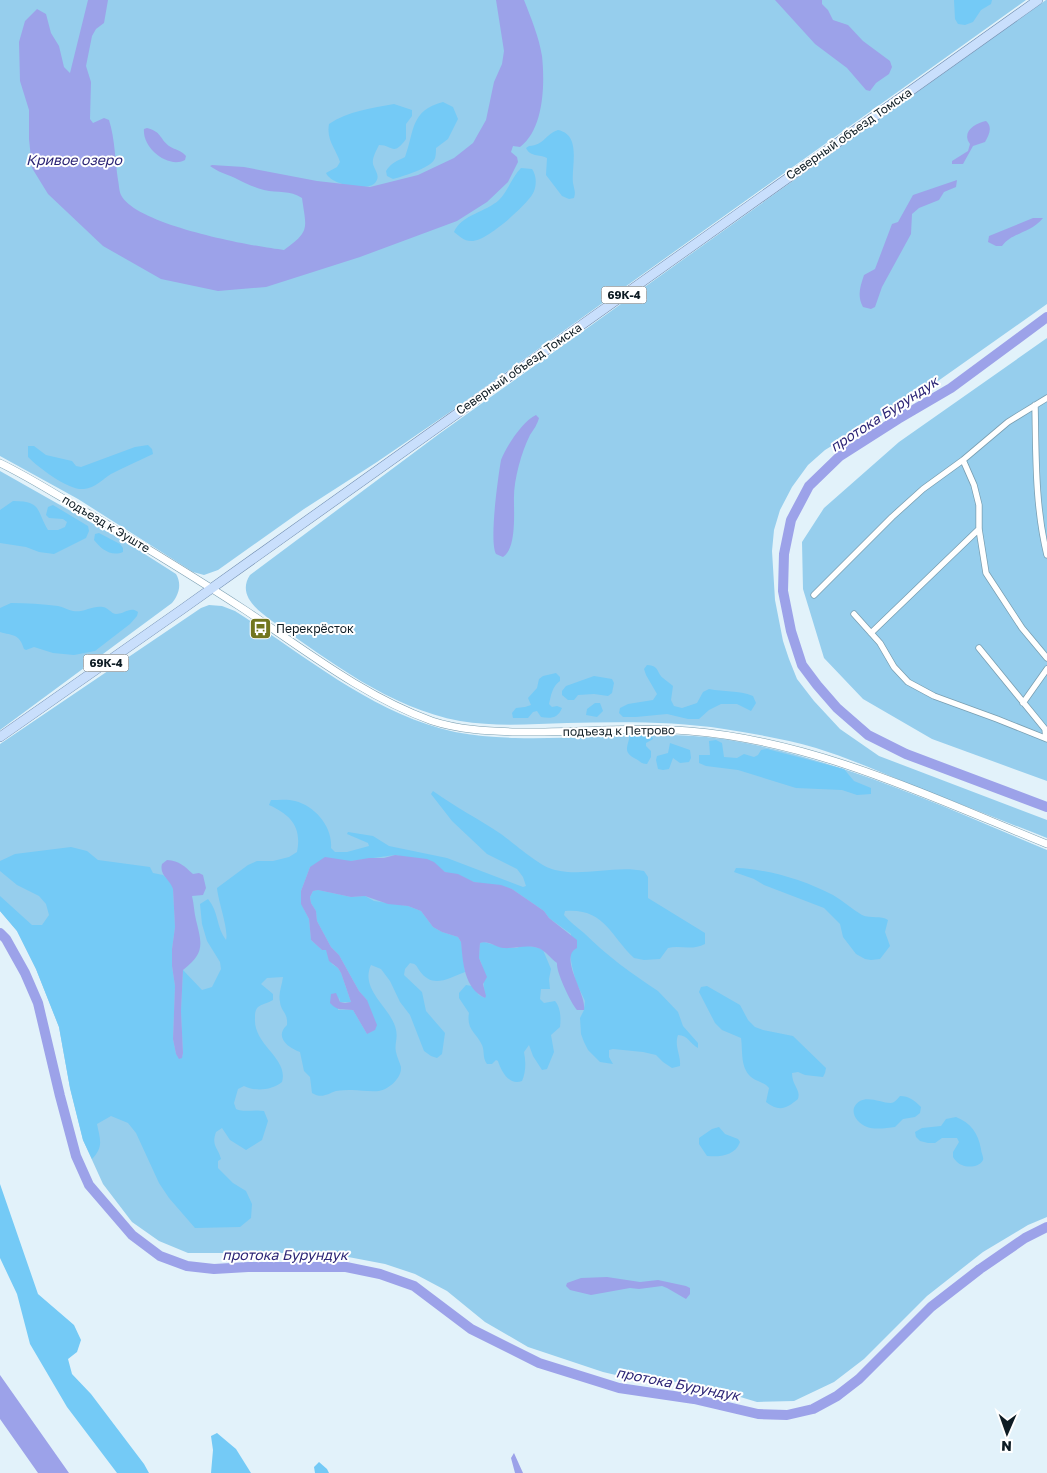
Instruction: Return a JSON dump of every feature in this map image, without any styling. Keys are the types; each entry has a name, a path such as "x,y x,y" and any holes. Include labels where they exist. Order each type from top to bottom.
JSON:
{"main road":[{"name":"Северный объезд Томска","path":"0,737 1038,0"}],"street":[{"path":"814,596 892,517 923,489 963,460 1008,422 1047,398"},
{"path":"1035,405 1039,511 1047,555"},
{"path":"963,460 974,485 979,505 979,529 986,573 1022,628 1047,658"},
{"name":"подъезд к Эуште","path":"0,464 133,540 210,588"},
{"path":"871,633 979,529"},
{"name":"подъезд к Петрово","path":"210,588 306,653 367,690 408,711 439,723 488,731 667,730 716,734 754,740 847,764 1047,844"},
{"path":"854,614 871,633 894,667 908,682 934,696 997,718 1047,739"},
{"path":"979,648 1045,729 1047,739"},
{"path":"1023,703 1047,669"}],"shaded area":[{"path":"0,0 1026,0 453,410 304,509 218,570 204,575 193,572 78,499 0,456"},
{"path":"954,0 992,0 991,4 981,10 973,22 965,25 958,24 955,19"},
{"path":"1046,0 1047,304 938,381 825,450 808,465 792,487 780,510 774,530 772,551 775,600 783,641 789,659 797,679 840,729 879,756 1047,820 1047,838 840,756 770,737 724,729 665,723 500,725 473,723 434,715 409,706 385,694 338,667 260,612 250,601 246,589 250,575 439,434"},
{"path":"443,102 453,107 458,119 448,139 436,148 434,160 427,166 408,174 393,179 387,176 386,171 390,166 405,157 415,123 419,116 432,106"},
{"path":"394,104 412,110 412,116 406,124 406,139 398,148 393,149 379,145 374,154 373,164 378,176 375,183 365,187 349,186 329,177 326,173 337,167 340,162 330,140 329,124 352,113"},
{"path":"558,130 565,133 573,144 573,183 575,194 574,198 569,199 562,196 546,175 547,158 532,154 526,148 542,142 550,134"},
{"path":"521,168 532,169 536,182 532,195 521,207 495,230 478,240 466,240 454,232 462,222 499,200"},
{"path":"1047,338 1047,781 932,739 863,699 824,658 803,589 802,542 824,508 899,442"},
{"path":"148,445 152,449 153,454 111,474 92,487 84,489 78,489 63,483 28,457 28,446 34,446 46,455 72,461 76,466 81,467 135,447"},
{"path":"0,471 129,544 176,574 179,585 178,593 172,603 0,730"},
{"path":"13,501 22,501 34,505 48,530 58,530 65,527 67,522 63,519 49,518 46,515 48,507 53,505 88,526 89,531 86,538 54,554 0,543 0,510"},
{"path":"99,533 120,544 123,552 114,554 103,549 94,540 95,534"},
{"path":"11,603 58,606 71,611 99,607 116,614 130,610 138,612 130,624 95,651 74,655 53,653 34,647 26,650 18,638 0,632 0,608"},
{"path":"209,605 222,606 235,611 340,681 395,712 455,732 515,738 645,735 697,736 765,747 848,770 928,800 1047,850 1047,1217 1028,1225 983,1252 927,1296 864,1359 834,1382 794,1401 757,1402 717,1390 671,1381 637,1380 603,1372 528,1347 485,1322 447,1291 415,1274 385,1264 343,1256 294,1253 188,1253 159,1241 132,1222 103,1184 83,1140 70,1088 59,1027 36,969 17,931 0,911 0,744 201,608"},
{"path":"647,665 656,668 661,676 673,686 671,700 674,706 682,708 697,703 703,692 709,689 747,694 753,696 756,703 751,711 737,704 721,704 709,710 699,719 688,719 667,714 623,717 619,713 620,708 628,704 653,700 657,694 646,675 644,669"},
{"path":"556,673 560,677 560,681 551,694 549,704 552,707 562,708 558,714 551,718 545,718 541,717 537,711 533,712 528,718 513,718 512,713 516,708 531,705 528,698 537,688 539,679"},
{"path":"594,676 612,679 614,683 612,693 608,696 594,694 578,695 574,700 568,700 562,695 562,691 566,686"},
{"path":"595,703 600,703 603,711 597,717 586,715 587,709"},
{"path":"651,734 653,739 646,743 646,746 651,751 651,757 647,764 644,764 632,757 627,750 630,735"},
{"path":"716,740 722,743 724,757 737,758 744,754 754,757 761,750 767,749 844,769 854,781 871,788 871,794 857,795 842,790 796,788 738,770 706,766 699,763 699,755 710,755 709,741"},
{"path":"670,743 690,750 691,758 689,762 680,763 673,758 669,769 658,769 657,756 668,753"},
{"path":"433,791 501,834 535,860 549,868 566,872 622,869 644,871 648,877 648,898 705,933 705,944 691,948 668,948 660,959 644,960 634,958 606,925 598,919 578,911 565,911 564,915 610,957 658,991 678,1012 683,1026 698,1043 698,1048 684,1036 678,1035 677,1043 680,1066 672,1068 656,1055 613,1049 609,1050 609,1057 613,1064 600,1062 588,1050 581,1034 580,1018 584,1010 585,1001 576,982 572,966 570,955 572,950 571,934 549,918 544,911 512,889 474,882 411,858 395,855 310,867 301,891 304,909 309,919 311,940 322,950 326,949 332,964 341,973 351,1002 340,1002 339,997 338,1010 353,1010 367,1034 367,1000 359,991 339,955 331,947 317,921 316,911 310,897 313,891 318,890 351,897 365,896 374,901 408,906 421,911 433,927 458,937 461,942 465,972 435,981 424,976 416,965 410,963 405,969 404,975 422,992 426,1011 445,1033 442,1054 437,1058 424,1051 410,1015 400,1002 390,981 381,969 371,965 369,982 376,997 395,1026 397,1037 396,1054 401,1071 397,1079 383,1090 342,1090 319,1096 316,1095 312,1093 310,1077 304,1071 300,1052 287,1045 282,1038 283,1029 287,1025 280,999 283,977 267,978 261,984 273,994 273,1000 257,1008 255,1015 256,1028 259,1036 280,1066 283,1073 282,1082 274,1087 264,1089 244,1086 238,1089 234,1103 236,1109 264,1111 268,1121 262,1140 246,1150 230,1140 222,1128 216,1132 214,1140 221,1159 218,1161 218,1168 233,1183 246,1191 252,1204 251,1218 240,1227 195,1228 169,1198 159,1183 136,1133 128,1123 111,1116 97,1124 100,1147 92,1159 83,1140 70,1088 59,1027 36,969 17,931 0,911 0,896 32,925 42,925 49,915 46,904 39,896 17,885 0,871 0,861 15,854 71,847 87,851 98,860 150,867 153,873 163,875 172,883 175,927 172,949 175,986 173,1039 176,1054 180,1058 183,1053 181,1011 183,970 202,990 212,987 221,969 220,962 207,941 202,924 200,904 208,899 212,904 226,940 226,929 217,888 248,865 257,861 273,861 289,857 297,852 298,836 293,823 283,813 269,805 271,800 295,801 316,813 326,825 331,840 331,848 335,852 347,852 369,846 368,843 347,834 348,832 373,836 389,846 447,858 523,887 526,886 523,877 517,869 487,854 452,821 431,794"},
{"path":"736,868 773,873 798,880 833,895 862,915 888,920 885,932 890,946 880,959 865,959 856,954 843,937 840,924 824,908 734,872"},
{"path":"484,942 505,948 517,948 523,945 539,948 543,950 551,969 550,989 541,989 540,999 544,1003 555,1001 559,1010 560,1027 551,1035 554,1052 547,1069 542,1070 533,1056 529,1045 524,1052 525,1067 522,1081 509,1080 496,1060 492,1064 487,1064 482,1045 470,1027 469,1013 459,998 459,993 466,985 472,986 479,995 485,998 482,965 479,958 480,943"},
{"path":"707,986 740,1005 748,1020 755,1027 793,1036 826,1068 823,1077 805,1075 798,1072 792,1073 799,1096 798,1099 782,1108 775,1107 766,1102 769,1088 765,1084 753,1079 747,1073 743,1059 741,1038 722,1030 715,1023 699,992 701,987"},
{"path":"900,1096 911,1099 921,1107 920,1113 915,1117 903,1119 895,1127 870,1128 859,1122 854,1116 856,1104 864,1099 891,1103"},
{"path":"956,1117 970,1126 978,1138 983,1159 977,1165 970,1167 959,1164 953,1157 953,1152 959,1142 957,1138 942,1138 935,1143 928,1143 920,1141 916,1137 915,1132 922,1128 941,1126 946,1119"},
{"path":"719,1127 725,1134 738,1139 740,1142 738,1147 726,1155 707,1156 699,1144 699,1138 712,1129"},
{"path":"0,1184 38,1294 74,1325 81,1340 77,1352 68,1359 72,1374 91,1394 149,1473 117,1473 67,1407 30,1344 17,1294 0,1258"},
{"path":"217,1433 236,1449 251,1473 211,1473 213,1450 211,1436"},
{"path":"319,1462 329,1473 315,1473 314,1467"}],"water":[{"name":"Кривое озеро","path":"88,0 108,0 104,23 96,29 92,36 86,66 91,82 90,119 93,123 104,118 109,120 113,135 121,195 131,206 148,216 170,225 221,239 284,250 293,244 303,233 305,216 302,198 297,195 256,188 216,170 210,166 212,165 244,167 317,181 370,187 418,175 454,158 473,143 486,120 494,82 502,64 504,51 496,0 524,0 534,28 541,49 543,67 543,92 538,118 528,139 520,147 513,146 511,152 517,157 518,162 508,182 487,202 457,221 360,257 266,287 218,291 161,279 103,246 48,194 32,168 29,110 20,81 19,42 25,21 37,9 46,14 51,33 59,46 64,67 70,73"},
{"path":"775,0 822,0 822,4 828,10 833,20 848,25 863,41 890,61 892,67 889,74 876,83 870,91 866,90 847,68 815,44"},
{"path":"986,121 990,128 985,142 973,146 963,164 952,164 952,161 968,151 970,144 967,136 970,129"},
{"path":"147,128 158,133 169,146 184,154 186,156 185,160 171,162 157,155 144,136 144,129"},
{"path":"957,180 956,187 944,192 939,200 919,208 912,214 911,234 882,287 875,307 871,309 863,307 860,287 864,275 875,269 892,224 898,222 913,195"},
{"path":"1033,218 1043,218 1033,227 1006,241 1002,246 996,246 988,242 989,236"},
{"path":"536,415 539,418 527,442 518,468 514,494 512,540 507,553 503,557 496,554 493,536 501,460 516,434 526,422"},
{"path":"395,855 427,859 434,862 445,872 458,874 474,882 501,885 512,889 544,911 549,918 577,940 577,948 572,953 570,959 582,995 584,1010 577,1010 574,1006 561,980 557,963 541,949 529,946 503,948 486,942 480,943 479,958 487,977 483,984 485,998 478,994 469,981 464,966 461,942 458,937 433,927 421,911 408,906 388,904 365,896 351,897 318,890 313,891 310,897 316,911 317,921 331,947 339,955 359,991 367,1000 377,1025 375,1030 367,1034 353,1010 337,1008 330,1003 331,994 336,993 340,1002 351,1002 338,968 329,961 326,950 322,950 311,940 309,919 301,904 301,891 310,867 325,857 351,861"},
{"path":"167,860 179,863 193,874 199,873 203,875 206,888 203,895 192,896 200,936 200,948 195,958 183,970 181,1011 183,1053 182,1058 179,1059 173,1039 175,986 172,949 175,927 173,889 161,868 162,864"},
{"path":"607,1277 640,1282 658,1280 686,1286 690,1288 690,1294 686,1299 662,1286 639,1289 630,1288 591,1295 570,1290 566,1286 567,1283 581,1278"},
{"path":"0,1375 69,1473 38,1473 0,1419"},
{"path":"514,1453 523,1473 515,1473 511,1458"}],"waterway":[{"name":"протока Бурундук","path":"1047,317 951,388 840,456 809,486 791,520 784,554 783,591 791,631 802,665 837,708 868,735 906,754 1047,807"},
{"name":"протока Бурундук","path":"0,933 6,939 25,973 38,1003 76,1156 89,1185 132,1235 160,1256 187,1266 214,1269 346,1267 380,1274 414,1286 471,1329 539,1363 619,1388 694,1399 758,1414 787,1415 813,1409 837,1396 859,1379 931,1307 980,1269 1025,1238 1047,1227"}],"place":[{"name":"Перекрёсток","path":"260,629"}]}
